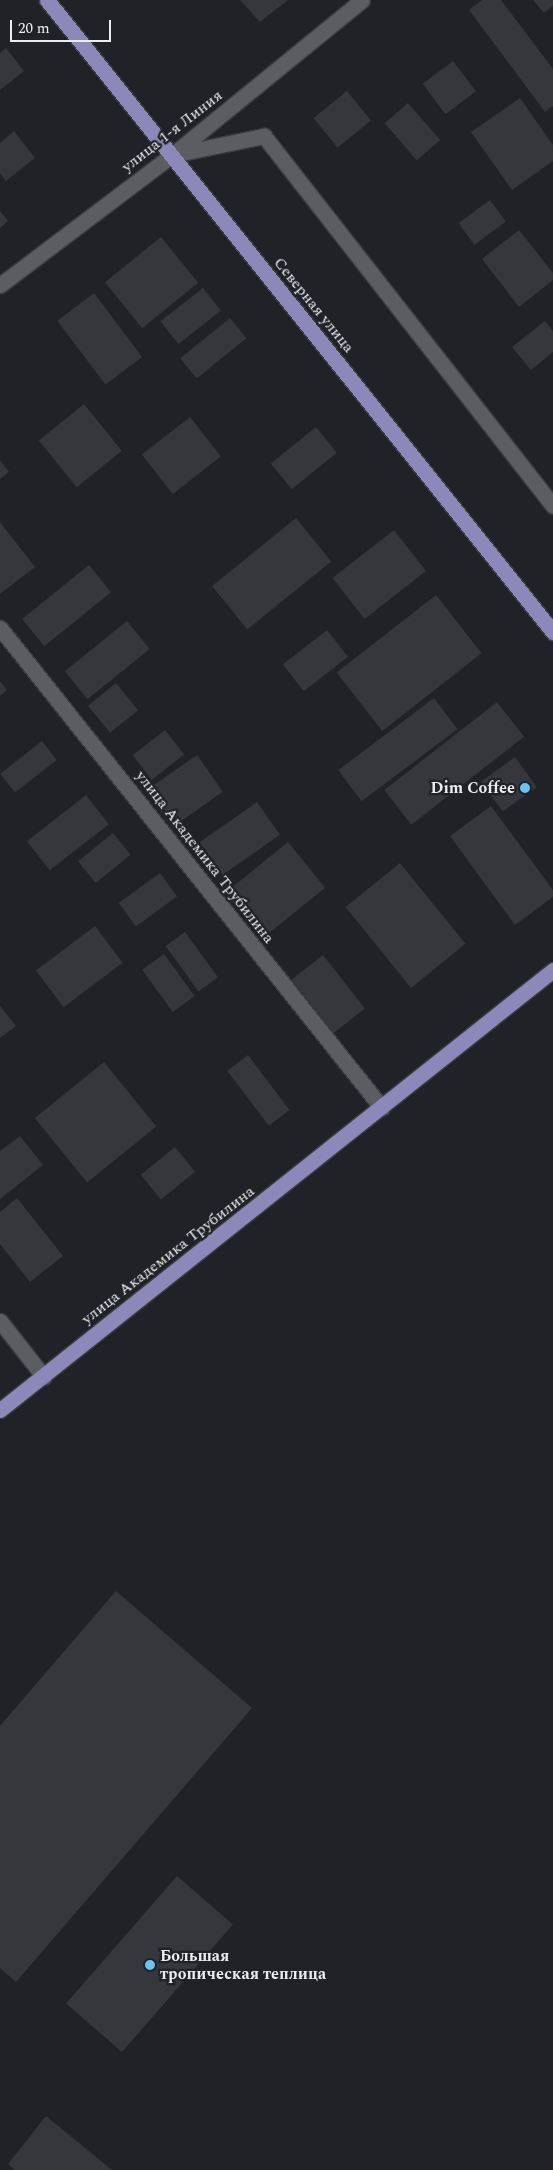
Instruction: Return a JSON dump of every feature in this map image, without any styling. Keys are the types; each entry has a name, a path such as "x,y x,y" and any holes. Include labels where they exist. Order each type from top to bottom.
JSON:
{"main road":[{"name":"Северная улица","path":"47,0 553,632"},
{"name":"улица Академика Трубилина","path":"0,1410 382,1108 553,970"}],"street":[{"name":"улица 1-я Линия","path":"0,286 172,155 362,0"},
{"path":"172,155 264,136 553,506"},
{"name":"улица Академика Трубилина","path":"0,628 382,1108"},
{"path":"0,1321 44,1376"}],"building":[{"path":"240,0 288,0 260,22"},
{"path":"482,0 501,0 553,69 553,106 545,112 469,10"},
{"path":"533,0 553,0 553,6 544,13"},
{"path":"6,48 24,71 0,90 0,53"},
{"path":"453,61 476,91 446,114 423,84"},
{"path":"347,91 371,121 337,148 314,118"},
{"path":"520,98 553,145 553,161 512,190 471,132"},
{"path":"408,103 440,140 417,160 385,123"},
{"path":"14,131 35,158 6,181 0,173 0,143"},
{"path":"490,200 506,222 474,245 458,223"},
{"path":"0,211 8,221 0,228"},
{"path":"519,230 553,273 553,280 519,307 482,259"},
{"path":"161,237 198,283 142,328 105,282"},
{"path":"203,288 221,311 178,344 160,321"},
{"path":"94,293 142,357 105,385 57,321"},
{"path":"230,318 246,338 197,378 180,358"},
{"path":"545,321 553,331 553,352 531,370 512,347"},
{"path":"84,404 122,451 77,487 39,441"},
{"path":"190,417 221,456 173,494 142,455"},
{"path":"316,427 337,453 292,489 271,464"},
{"path":"0,460 9,472 0,479"},
{"path":"296,518 331,562 247,629 212,586"},
{"path":"0,522 35,567 0,594"},
{"path":"394,530 426,571 365,619 333,578"},
{"path":"89,565 111,592 44,646 22,619"},
{"path":"436,595 482,653 382,731 337,673"},
{"path":"127,621 150,649 87,699 65,671"},
{"path":"327,630 348,657 304,691 283,664"},
{"path":"0,681 7,690 0,696"},
{"path":"116,683 138,710 110,733 88,706"},
{"path":"434,698 457,729 362,801 338,770"},
{"path":"497,702 524,737 411,825 384,790"},
{"path":"165,730 184,754 152,780 133,755"},
{"path":"42,741 57,760 15,793 0,774"},
{"path":"197,755 223,792 172,827 146,791"},
{"path":"515,757 537,787 503,812 481,782"},
{"path":"86,795 109,824 50,870 27,841"},
{"path":"257,802 280,835 223,875 200,842"},
{"path":"491,806 553,890 553,897 515,925 450,836"},
{"path":"113,833 131,855 96,883 78,861"},
{"path":"288,842 325,888 262,939 225,893"},
{"path":"400,863 465,944 411,988 346,907"},
{"path":"160,873 177,896 136,926 119,903"},
{"path":"95,926 123,963 64,1007 36,971"},
{"path":"185,932 218,977 198,991 166,946"},
{"path":"164,954 195,996 173,1012 142,970"},
{"path":"323,955 365,1009 333,1033 291,980"},
{"path":"0,1006 16,1026 0,1038"},
{"path":"248,1055 290,1110 269,1126 227,1071"},
{"path":"104,1062 156,1127 87,1183 35,1118"},
{"path":"20,1136 43,1165 0,1199 0,1151"},
{"path":"175,1147 195,1172 161,1200 141,1175"},
{"path":"17,1198 63,1256 30,1282 0,1244 0,1212"},
{"path":"116,1591 252,1708 16,1982 0,1968 0,1726"},
{"name":"Большая тропическая теплица","path":"177,1876 233,1925 122,2052 66,2004"},
{"path":"46,2116 112,2170 15,2170 8,2164"}],"place":[{"name":"Dim Coffee","path":"525,788"},
{"name":"Большая тропическая теплица","path":"150,1965"}]}
